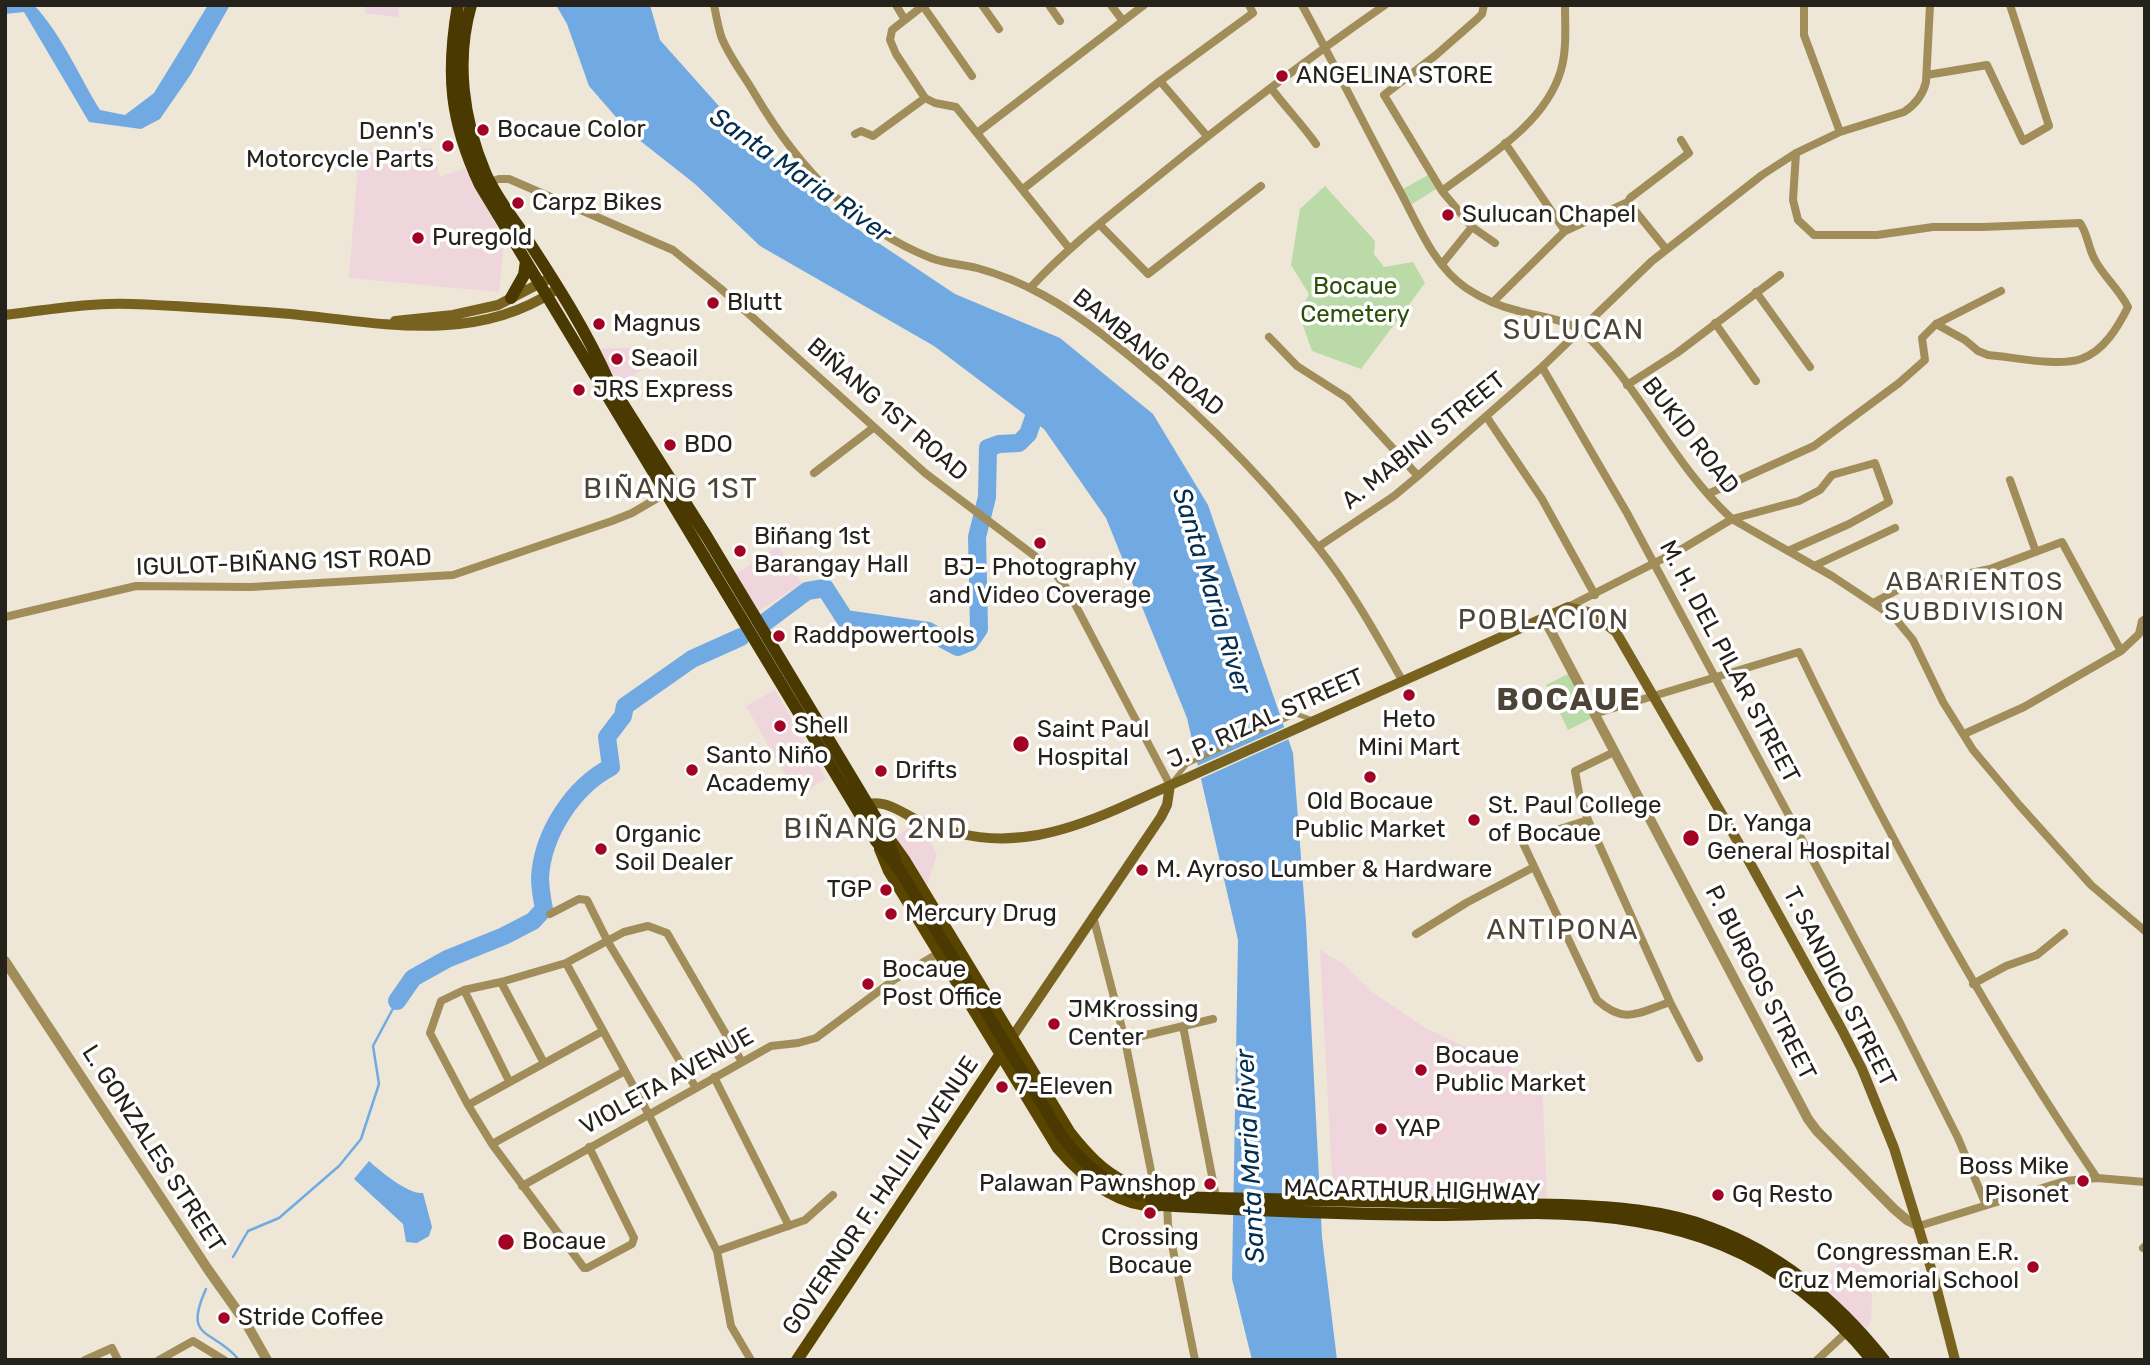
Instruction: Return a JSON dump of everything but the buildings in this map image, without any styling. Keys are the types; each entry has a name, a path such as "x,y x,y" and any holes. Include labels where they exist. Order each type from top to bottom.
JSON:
{"highway":[{"name":"MACARTHUR HIGHWAY","path":"458,5 450,62 453,105 465,148 543,290 671,491 880,837"},
{"name":"MACARTHUR HIGHWAY","path":"471,5 462,58 465,101 485,183 555,282 671,491"},
{"path":"511,299 524,275 526,261"},
{"path":"880,837 1072,1151 1093,1171 1120,1189 1161,1199"},
{"name":"MACARTHUR HIGHWAY","path":"1161,1199 1219,1204 1331,1206 1412,1214 1567,1214 1622,1218 1665,1226 1707,1238 1746,1254 1788,1279 1851,1328 1884,1360"},
{"name":"MACARTHUR HIGHWAY","path":"1851,1328 1872,1360"}],"main road":[{"path":"5,316 77,306 129,304 288,314 421,327 457,326 502,316 555,282"},
{"path":"382,324 405,318 453,315 498,305 543,290"},
{"name":"J. P. RIZAL STREET","path":"862,807 877,803 887,805 923,823 956,833 993,838 1023,838 1070,829 1568,607"},
{"name":"T. SANDICO STREET","path":"1568,607 1592,613 1616,632 1654,695 1862,1069 1894,1148 1919,1226 1951,1357"},
{"path":"1011,1039 1161,817 1167,805 1170,785"},
{"name":"MACARTHUR HIGHWAY","path":"880,837 905,861 1056,1112 1083,1149 1114,1175 1161,1199 1152,1206 1133,1202 1102,1188 1085,1177 1058,1148 889,871 880,837"},
{"name":"GOVERNOR F. HALILI AVENUE","path":"797,1360 1000,1055"}],"street":[{"name":"BAMBANG ROAD","path":"714,5 722,38 770,120 818,182 876,229 918,252 948,264 976,268 1031,287 1103,335 1194,411 1272,493 1318,547 1362,611 1402,680"},
{"path":"896,5 905,20"},
{"path":"982,5 999,29"},
{"path":"1049,5 1060,21"},
{"path":"1111,5 1123,21"},
{"path":"977,133 1144,5"},
{"path":"1023,189 1160,81 1254,13 1249,5"},
{"name":"BUKID ROAD","path":"1302,5 1391,175 1442,264 1466,288 1493,302 1579,329 1627,385 1708,494 1732,519 1875,602 1894,617 1913,640 1943,702 1973,750 2091,885 2145,931"},
{"path":"1031,287 1069,248 1207,136 1312,55 1385,5"},
{"path":"1485,5 1477,19 1384,95 1442,191 1472,227 1495,243"},
{"path":"1442,191 1505,144 1538,112 1561,69 1565,5"},
{"path":"1804,5 1804,35 1840,132"},
{"path":"1930,5 1927,75 1987,65 2022,141 2049,126 2010,5"},
{"path":"972,76 924,6 892,30 890,40 896,54 925,98 956,107 1069,248"},
{"name":"A. MABINI STREET","path":"1318,547 1394,496 1418,476 1542,367 1666,249 1796,153 1840,132 1908,109 1923,93 1927,75"},
{"path":"1160,81 1207,136"},
{"path":"1270,88 1296,116 1316,144"},
{"path":"855,134 863,131 873,136 925,98"},
{"path":"1493,302 1565,231 1628,202 1689,153 1681,140"},
{"path":"1505,144 1565,231"},
{"path":"1796,153 1793,200 1798,220 1814,235 1877,235 1933,227 2080,223 2086,231 2095,260 2120,291 2128,307 2105,342 2082,359 2059,361 1988,355 1936,324"},
{"name":"BIÑANG 1ST ROAD","path":"485,183 509,179 673,250 720,288 925,473 1059,577 1170,785"},
{"path":"1099,224 1148,274 1261,186"},
{"path":"1628,202 1666,249"},
{"path":"1442,264 1472,227"},
{"path":"1627,385 1677,353 1780,275"},
{"path":"1708,494 1814,446 1925,360 1922,338 1936,324 2001,290"},
{"path":"1756,292 1810,367"},
{"path":"1715,324 1756,381"},
{"path":"1269,337 1297,366 1347,398 1418,476"},
{"name":"M. H. DEL PILAR STREET","path":"1542,367 1612,484 1930,1081 1986,1205"},
{"path":"1486,416 1542,499 1595,595"},
{"path":"814,473 873,428"},
{"path":"1568,607 1653,564 1732,519 1799,500 1820,490 1832,475 1875,463 1889,502 1849,524 1788,551"},
{"path":"2010,480 2036,552"},
{"name":"IGULOT-BIÑANG 1ST ROAD","path":"5,617 136,586 251,587 453,575 612,521 671,491"},
{"path":"1814,566 1895,528"},
{"path":"1875,602 1903,587 1990,569 2062,542 2121,651"},
{"name":"P. BURGOS STREET","path":"1544,618 1808,1119 1894,1209 1919,1226"},
{"path":"1964,734 2024,707 2121,651 2139,634 2145,619"},
{"path":"1594,714 1799,652 1917,883 1973,984 2043,1100 2097,1178"},
{"path":"1170,785 1187,764 1296,715 1310,722"},
{"path":"1614,752 1574,771 1579,793 1588,820 1670,1002 1699,1058"},
{"path":"1588,820 1522,841 1597,1000 1620,1016 1635,1014 1670,1002"},
{"path":"1416,934 1466,903 1534,867"},
{"path":"550,914 583,898 587,900 608,942 696,1088"},
{"path":"1093,916 1125,1040 1195,1360"},
{"path":"589,1147 634,1238 632,1244 591,1268 584,1268 522,1186 468,1105 430,1033 441,1001 464,990 566,963 624,932 648,926 667,933 742,1062"},
{"path":"1973,984 2006,966 2037,955 2064,933"},
{"name":"VIOLETA AVENUE","path":"522,1186 771,1046 816,1038 895,979 939,953"},
{"name":"L. GONZALES STREET","path":"5,961 202,1261 246,1323 267,1360"},
{"path":"566,963 648,1113 717,1251 731,1326 751,1360"},
{"path":"500,982 544,1063"},
{"path":"464,990 509,1081"},
{"path":"1125,1040 1213,1019"},
{"path":"1184,1026 1219,1204"},
{"path":"468,1105 603,1031"},
{"path":"492,1143 625,1070"},
{"path":"714,1077 789,1226"},
{"path":"1919,1226 2065,1181 2097,1178 2145,1182"},
{"path":"717,1251 805,1220 833,1195"},
{"path":"1817,1360 1851,1328"},
{"path":"159,1360 193,1341 225,1360"},
{"path":"85,1360 111,1348 118,1360"}],"shaded area":[{"path":"365,5 399,5 398,17 365,13"},
{"path":"432,148 440,177 465,168 504,240 499,292 349,278 359,153"},
{"path":"647,348 656,361 620,384 597,350"},
{"path":"778,546 802,583 756,613 734,575"},
{"path":"775,690 826,779 797,796 746,706"},
{"path":"909,827 926,834 937,854 926,888 896,837"},
{"name":"Bocaue Public Market","path":"1320,950 1343,964 1372,992 1427,1029 1542,1082 1547,1197 1333,1195"},
{"path":"1848,1255 1864,1267 1872,1295 1871,1320 1865,1332 1820,1282"}],"green space":[{"path":"1430,174 1438,188 1412,204 1403,189"},
{"name":"Bocaue Cemetery","path":"1325,186 1375,241 1374,254 1384,267 1413,262 1425,283 1361,369 1312,351 1299,314 1309,294 1291,265 1300,209"},
{"path":"1570,673 1592,718 1568,730 1546,685"}],"water":[{"path":"5,5 34,5 62,42 100,110 125,115 154,93 208,5 230,5 191,74 160,119 141,129 89,122 24,12 5,14"},
{"name":"Santa Maria River","path":"556,5 650,5 660,40 734,123 841,218 955,294 1060,338 1153,414 1208,505 1293,753 1306,923 1322,1237 1337,1360 1252,1360 1232,1279 1238,940 1187,718 1106,518 1044,429 934,346 760,246 695,184 629,132 589,86 567,24"},
{"path":"369,1161 403,1186 423,1193 432,1227 429,1236 417,1243 406,1242 403,1224 354,1179"}],"pier":[{"path":"1287,726 1291,738 1198,780 1195,767"}],"waterway":[{"path":"764,623 807,591 825,588 845,619 928,631 958,647 970,642 979,629 977,537 987,497 988,448 999,444 1019,443 1028,434 1040,400"},
{"path":"397,1001 413,978 447,959 533,921 544,909 540,877 547,844 562,813 573,799 584,786 611,767 607,737 623,716 625,706 692,659 741,637"},
{"path":"233,1257 248,1231 279,1218 339,1166 361,1139 379,1084 373,1046 397,1001"},
{"path":"206,1289 200,1306 199,1326 239,1360"}],"place":[{"name":"ANGELINA STORE","path":"1282,76"},
{"name":"Bocaue Color","path":"483,130"},
{"name":"Denn's Motorcycle Parts","path":"448,146"},
{"name":"Carpz Bikes","path":"518,203"},
{"name":"Sulucan Chapel","path":"1448,215"},
{"name":"Puregold","path":"418,238"},
{"name":"Blutt","path":"713,303"},
{"name":"Magnus","path":"599,324"},
{"name":"Seaoil","path":"617,359"},
{"name":"JRS Express","path":"579,390"},
{"name":"BDO","path":"670,445"},
{"name":"BJ- Photography and Video Coverage","path":"1040,543"},
{"name":"Biñang 1st Barangay Hall","path":"740,551"},
{"name":"Raddpowertools","path":"779,636"},
{"name":"Heto Mini Mart","path":"1409,695"},
{"name":"Shell","path":"780,726"},
{"name":"Saint Paul Hospital","path":"1021,744"},
{"name":"Santo Niño Academy","path":"692,770"},
{"name":"Drifts","path":"881,771"},
{"name":"Old Bocaue Public Market","path":"1370,777"},
{"name":"St. Paul College of Bocaue","path":"1474,820"},
{"name":"Dr. Yanga General Hospital","path":"1691,838"},
{"name":"Organic Soil Dealer","path":"601,849"},
{"name":"M. Ayroso Lumber & Hardware","path":"1142,870"},
{"name":"TGP","path":"886,890"},
{"name":"Mercury Drug","path":"891,914"},
{"name":"Bocaue Post Office","path":"868,984"},
{"name":"JMKrossing Center","path":"1054,1024"},
{"name":"Bocaue Public Market","path":"1421,1070"},
{"name":"7-Eleven","path":"1002,1087"},
{"name":"YAP","path":"1381,1129"},
{"name":"Boss Mike Pisonet","path":"2083,1181"},
{"name":"Palawan Pawnshop","path":"1210,1184"},
{"name":"Gq Resto","path":"1718,1195"},
{"name":"Crossing Bocaue","path":"1150,1213"},
{"name":"Bocaue","path":"506,1242"},
{"name":"Congressman E.R. Cruz Memorial School","path":"2033,1267"},
{"name":"Stride Coffee","path":"224,1318"}],"district":[{"name":"SULUCAN","path":"1574,331"},
{"name":"BIÑANG 1ST","path":"671,490"},
{"name":"ABARIENTOS SUBDIVISION","path":"1975,597"},
{"name":"POBLACION","path":"1544,621"},
{"name":"BOCAUE","path":"1569,701"},
{"name":"BIÑANG 2ND","path":"876,830"},
{"name":"ANTIPONA","path":"1563,931"}]}
